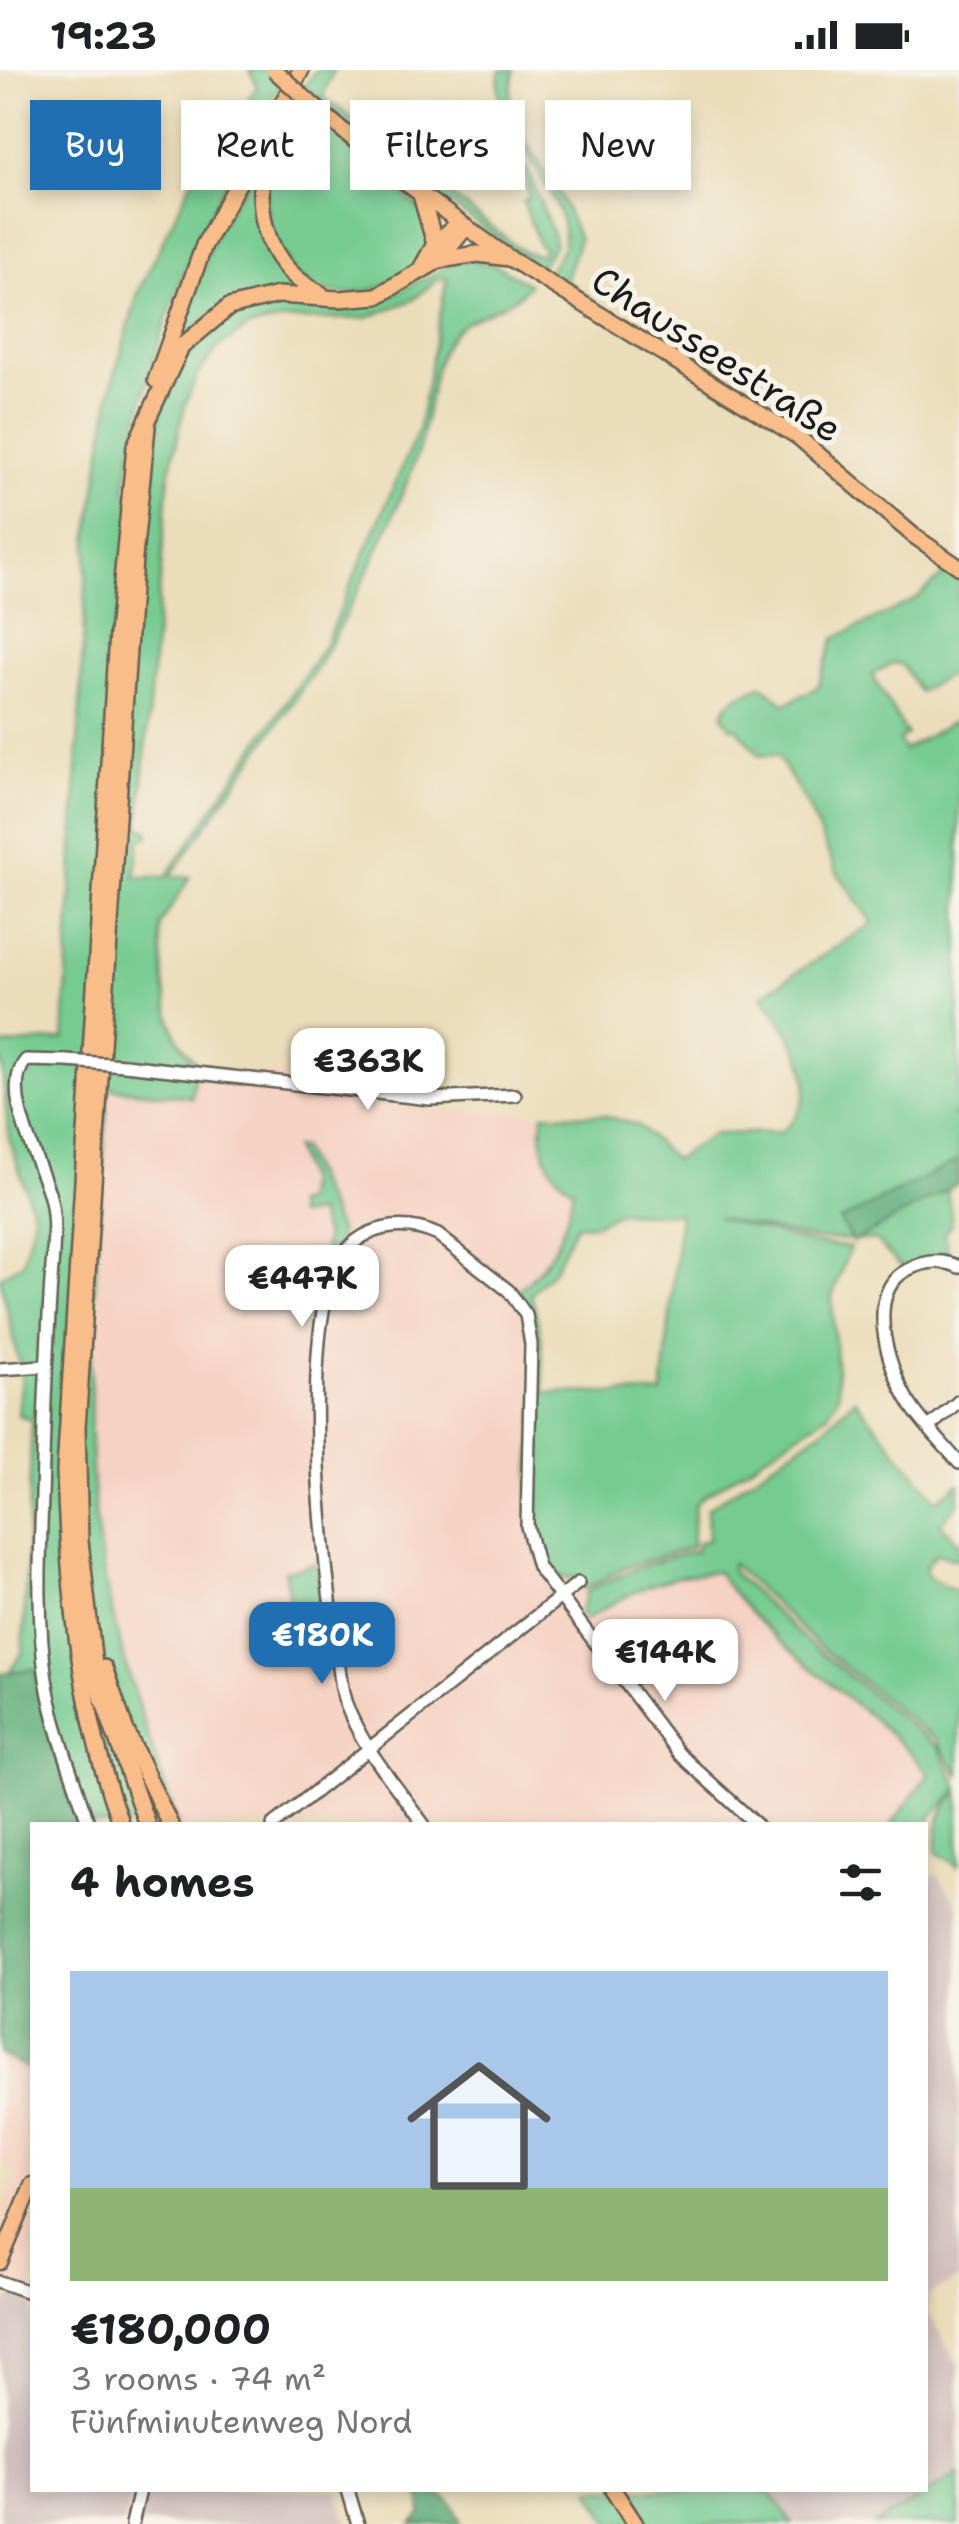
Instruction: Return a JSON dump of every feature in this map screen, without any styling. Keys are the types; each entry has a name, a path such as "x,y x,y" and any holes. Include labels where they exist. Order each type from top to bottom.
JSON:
{"highway":[{"path":"283,100 301,70"},
{"path":"95,1674 80,1541 77,1428 131,597 148,414 180,300 231,190"},
{"path":"260,190 262,225 282,266 328,298"},
{"path":"421,195 437,252"},
{"path":"119,1822 88,1707 73,1584 65,1470 124,538 135,446 182,347 229,307 278,295 377,296 419,273 462,226"},
{"path":"437,252 508,258"},
{"path":"73,1584 117,1749 146,1822"},
{"path":"92,1634 126,1731 169,1822"},
{"path":"614,2492 634,2524"}],"main road":[{"name":"Chausseestraße","path":"274,70 462,226 532,274 798,437 914,536 959,567"},
{"path":"0,2262 30,2190"}],"street":[{"path":"88,1822 58,1731 42,1632 45,1366 54,1210 45,1180 21,1136 14,1088 16,1072 26,1060 66,1060 430,1099 515,1095"},
{"path":"422,1822 371,1749 344,1696 320,1525 318,1472 321,1356 331,1282 347,1249 370,1233 405,1226 438,1235 509,1292 526,1315 530,1344 527,1526 538,1567 558,1599 678,1754 754,1822"},
{"path":"959,1268 938,1261 901,1273 885,1298 884,1327 904,1393 959,1463"},
{"path":"0,1369 45,1366"},
{"path":"929,1427 959,1401"},
{"path":"277,1822 578,1584"},
{"path":"0,2282 30,2292"},
{"path":"132,2524 140,2492"},
{"path":"349,2492 358,2524"}],"shaded area":[{"path":"196,1062 223,1069 429,1093 424,1110 543,1114 540,1142 573,1188 561,1239 522,1299 535,1334 533,1428 552,1575 576,1578 587,1592 582,1598 586,1620 666,1579 717,1572 770,1636 837,1684 930,1774 893,1822 177,1822 123,1659 103,1571 93,1499 93,1394 108,1087 191,1097"},
{"path":"937,1873 959,1908 959,2279 929,2295 928,2303 928,1881"},
{"path":"0,2055 30,2069 30,2301 0,2291 0,2219 16,2174 0,2164"},
{"path":"13,2295 30,2301 30,2492 131,2492 123,2524 0,2524 0,2315"},
{"path":"928,2313 959,2367 959,2475 875,2524 792,2524 770,2492 928,2492"},
{"path":"144,2492 338,2492 348,2524 136,2524"}],"green space":[{"path":"250,70 265,70 280,86 272,100 248,100 257,87"},
{"path":"315,70 334,70 323,96 328,100 321,100 305,86"},
{"path":"500,70 514,70 509,100 501,100"},
{"path":"330,101 350,117 350,126 330,108"},
{"path":"330,130 350,148 350,190 398,190 422,211 431,233 429,248 421,261 397,280 365,291 336,293 316,287 286,261 276,243 265,190 330,190"},
{"path":"525,141 545,171 544,182 525,151"},
{"path":"527,168 554,237 554,246 539,268 430,190 444,190 524,252 540,255 544,248 539,245 523,202 529,198"},
{"path":"187,190 222,190 182,279 148,378 125,489 144,510 162,403 178,358 223,315 257,302 380,301 462,259 494,264 529,284 511,300 466,323 448,340 438,363 408,479 347,612 320,663 171,876 190,877 160,925 160,938 171,1020 196,1062 192,1097 108,1088 92,1348 94,1500 115,1625 177,1822 77,1822 49,1734 37,1669 9,1672 23,1652 32,1420 18,1415 22,1377 0,1277 23,1262 34,1216 9,1138 0,1046 64,1039 88,540 112,385 138,293","holes":["447,278 418,431 324,646 166,877 135,877 140,840 149,836 148,830 139,826 169,476 185,405 197,375 218,347 249,327 286,320 366,318 413,300 436,280"]},
{"path":"241,190 255,190 254,199 298,292 246,301 217,311 203,319 177,346 173,342 218,227"},
{"path":"548,190 560,194 579,239 565,280 648,341 547,273 563,246 563,225"},
{"path":"955,570 959,572 959,669 919,692 902,665 893,663 872,675 907,735 899,740 904,750 959,718 959,1113 953,1115 959,1119 959,1160 840,1221 852,1240 815,1239 718,1218 816,1244 850,1247 832,1296 838,1395 828,1414 702,1498 695,1506 692,1547 625,1567 585,1589 576,1578 549,1577 535,1547 530,1513 536,1358 531,1323 517,1292 555,1246 573,1189 556,1174 546,1156 543,1114 602,1115 638,1125 674,1160 714,1134 781,1132 796,1115 804,1098 803,1062 762,995 873,923 836,871 808,806 777,755 760,756 723,716 728,704 762,685 785,704 818,687 834,639 916,599 945,573","holes":["619,1212 680,1214 662,1394 544,1392 541,1334 531,1294 554,1269 576,1225 595,1224"]},
{"path":"294,1148 301,1148 339,1230 339,1246 324,1272 325,1237 318,1213 297,1216 295,1204 304,1201 306,1179"},
{"path":"959,1160 959,1183 853,1242 840,1221"},
{"path":"947,1189 952,1223 944,1233 948,1251 903,1268 875,1240 857,1240"},
{"path":"854,1399 937,1500 959,1484 959,1503 940,1524 959,1542 959,1560 937,1553 925,1568 929,1577 959,1593 959,1775 936,1740 820,1647 732,1564 731,1571 807,1642 939,1748 959,1788 931,1817 928,1839 928,1822 893,1822 929,1774 877,1722 765,1627 717,1572 681,1576 648,1586 586,1620 580,1612 587,1592 600,1585 640,1567 696,1551 698,1542 708,1540 707,1509 826,1427"},
{"path":"317,1564 326,1624 296,1632 284,1571"},
{"path":"36,1669 49,1734 77,1822 30,1822 30,2069 0,2055 0,1674"},
{"path":"959,1792 959,1867 937,1852 937,1843 943,1811"},
{"path":"959,2475 959,2524 875,2524"},
{"path":"420,2492 435,2492 455,2510 460,2524 411,2524 422,2514"},
{"path":"591,2492 770,2492 792,2524 610,2524"}]}
